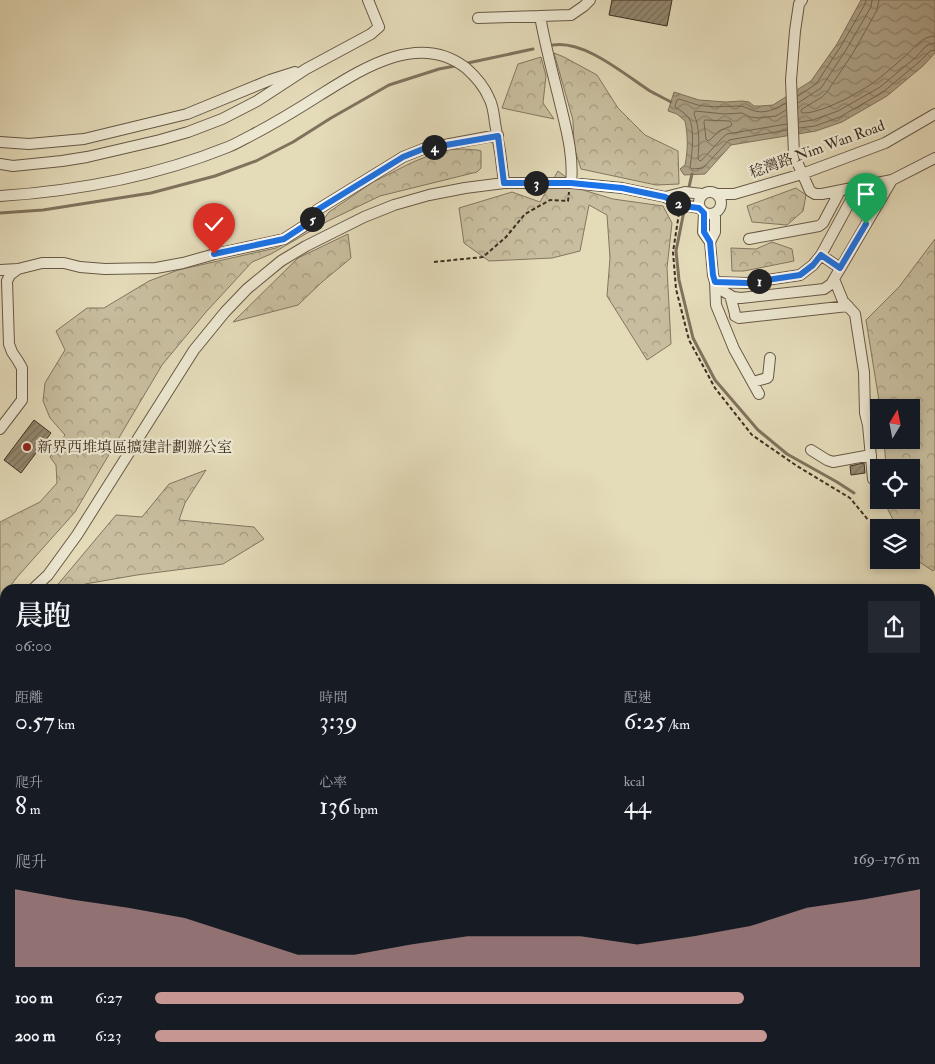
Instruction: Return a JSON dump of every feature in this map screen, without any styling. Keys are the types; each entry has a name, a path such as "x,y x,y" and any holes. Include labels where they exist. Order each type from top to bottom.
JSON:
{"street":[{"path":"0,164 13,166 78,159 160,140 222,119 247,105 257,102 306,69 367,37 379,27 368,0"},
{"path":"478,18 571,15 590,0"},
{"path":"802,0 795,32 791,80 794,155 810,191 815,194 822,194 892,180 935,158"},
{"path":"540,16 546,49 566,128 573,170 571,183"},
{"path":"0,196 93,185 159,171 230,146 272,124 366,68 411,54 427,53 445,56 467,69 476,78 489,98 498,136 504,183"},
{"path":"0,142 29,144 84,139 140,126 187,114 270,80 306,69"},
{"name":"稔灣路 Nim Wan Road","path":"665,197 685,192 734,194 802,174 885,143 935,114"},
{"path":"0,270 18,269 42,263 64,263 80,267 105,269 156,268 284,239 310,222 317,210 403,157 423,149 498,136"},
{"path":"715,282 723,291 741,298 824,289 831,284 892,180"},
{"name":"稔灣路 Nim Wan Road","path":"38,584 48,575 77,535 194,350 225,312 247,289 281,261 306,246 364,217 394,205 464,188 504,183 571,183 622,188 665,197 683,206 711,214 718,211 721,204 734,194"},
{"path":"715,282 747,283 800,275 813,265 821,255 858,187"},
{"path":"749,239 818,226 823,223 840,191"},
{"path":"702,194 698,200 702,210 704,232 710,242 716,305 734,349 759,394"},
{"path":"717,194 721,204"},
{"path":"710,242 715,232 715,213"},
{"path":"821,255 840,268"},
{"path":"0,429 22,400 22,368 9,344 8,281 10,275 18,269"},
{"path":"834,279 843,301 855,314 864,372 865,413 868,425 870,459"},
{"path":"730,295 735,314 739,318 848,306"},
{"path":"753,382 768,377 770,358"},
{"path":"811,450 833,462 870,455"}],"path":[{"path":"434,262 483,257 506,237 525,214 550,200 568,201 571,183"},
{"path":"679,212 673,252 676,289 689,340 715,388 752,435 797,466 850,498 869,521"}],"green space":[{"path":"554,53 597,75 618,108 645,135 678,151 679,184 656,185 581,169 574,147 573,120"},
{"path":"541,57 546,76 543,103 554,119 502,108 518,64"},
{"path":"463,149 481,151 481,168 477,172 380,196 328,221 271,254 252,262 206,312 162,365 75,512 12,584 0,584 0,522 40,502 57,483 56,465 50,457 65,435 50,418 43,401 45,383 65,350 56,331 87,308 104,308 149,281 178,270 276,248 321,223 329,212 373,182 413,162 443,150"},
{"path":"558,171 583,190 613,199 663,206 672,223 667,268 671,344 647,360 607,296 610,258 607,215 589,205 580,251 552,258 489,261 464,243 459,208 512,192 540,202"},
{"path":"796,188 806,195 803,211 787,225 752,222 747,206"},
{"path":"348,234 351,258 298,305 233,322 298,258"},
{"path":"935,239 935,569 933,571 920,562 920,519 893,519 888,510 920,509 920,459 885,459 885,449 920,449 920,399 879,399 866,320 899,287"},
{"path":"772,242 792,249 794,261 744,271 732,271 731,248 756,249"},
{"path":"206,470 185,503 179,520 254,527 264,539 223,564 85,584 58,584 116,515 142,517 169,484"}],"water":[{"path":"861,0 935,0 935,53 923,66 887,96 842,122 816,131 731,145 705,174 684,175 680,169 685,165 687,154 685,121 677,114 668,111 674,92 699,100 742,101 749,102 754,106 773,105 811,81 837,44"}],"building":[{"path":"612,0 672,0 667,26 609,15"},
{"name":"新界西堆填區擴建計劃辦公室","path":"34,420 51,433 21,473 4,460"},
{"path":"864,463 865,473 851,475 850,466"}],"waterway":[{"path":"553,45 565,45 591,53 650,91 671,102"},
{"path":"463,64 533,49"},
{"path":"0,213 43,210 151,193 215,176 256,161 293,142 389,85 439,69 455,66"},
{"path":"689,187 692,174"},
{"path":"684,211 676,251 679,280 693,338 715,380 758,430 787,454 854,493"}],"place":[{"name":"新界西堆填區擴建計劃辦公室","path":"27,447"}],"route":[{"path":"214,254 284,239 310,222 317,210 403,157 423,149 498,136 504,183 571,183 622,188 665,197 683,206 699,208 704,213 704,232 710,242 715,282 747,283 800,275 813,265 821,255 840,268 866,224"}]}
